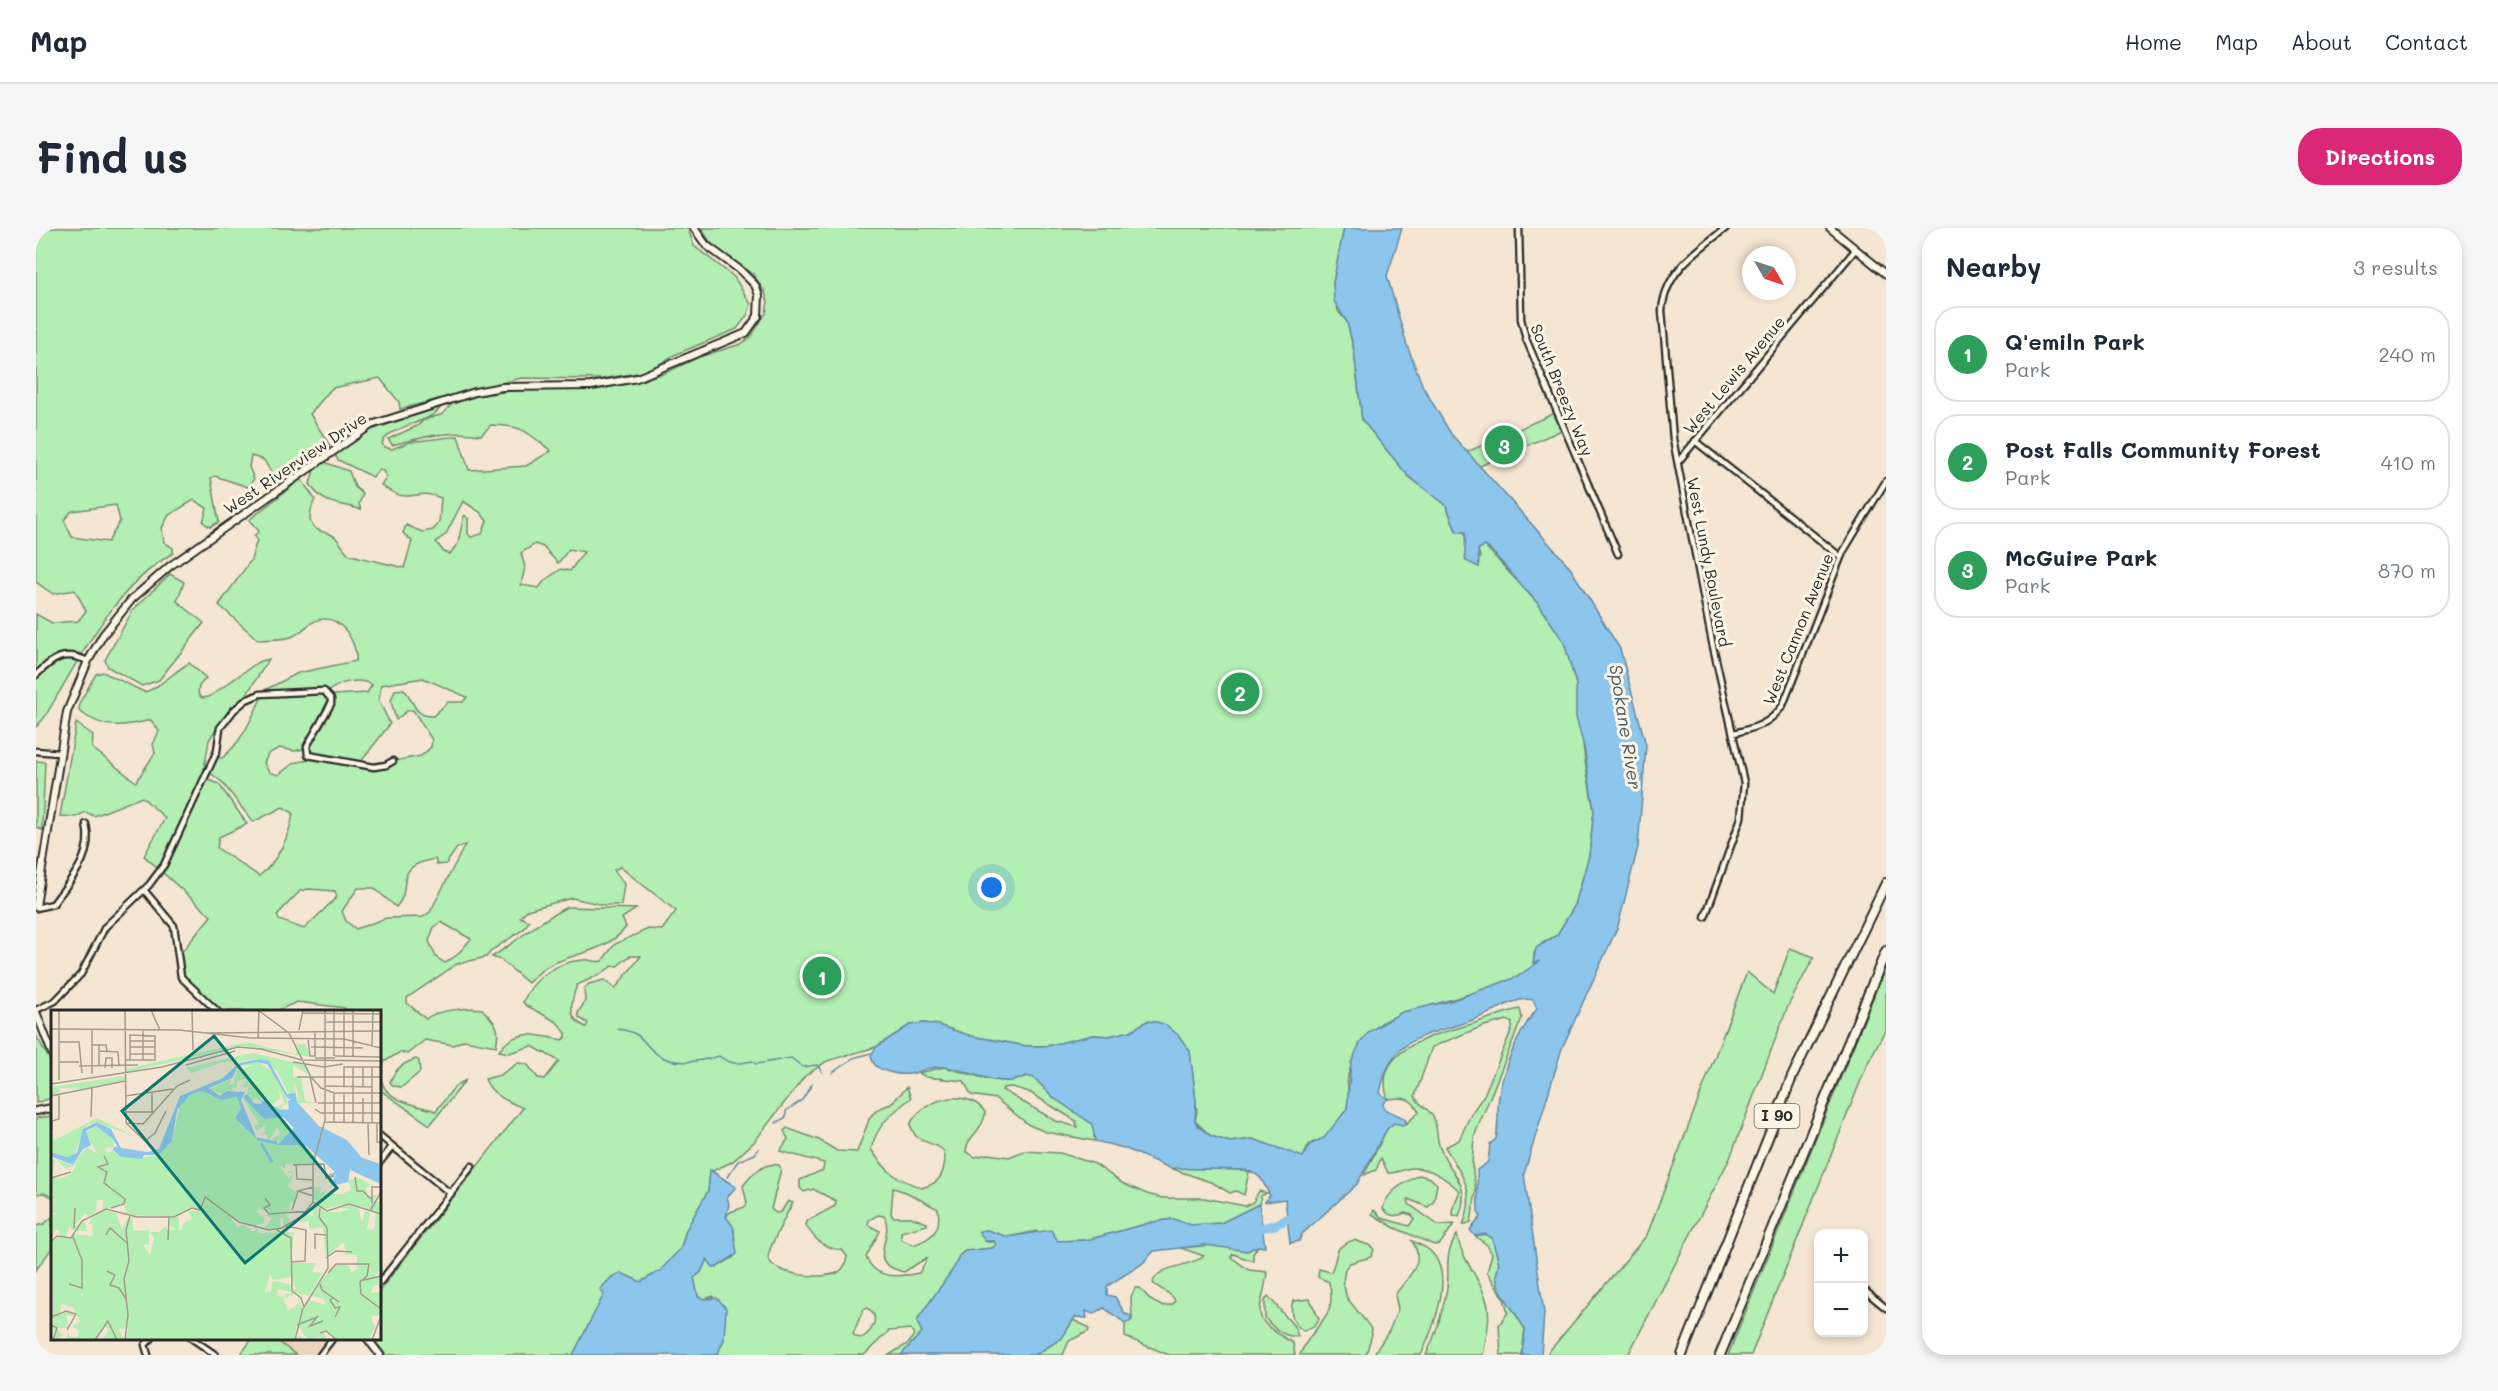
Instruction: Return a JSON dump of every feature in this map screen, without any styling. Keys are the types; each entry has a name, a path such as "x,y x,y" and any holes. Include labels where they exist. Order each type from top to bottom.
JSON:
{"highway":[{"name":"I 90","path":"1682,1355 1792,1077 1886,883"},
{"name":"I 90","path":"1720,1355 1886,951"}],"street":[{"name":"West Riverview Drive","path":"36,907 58,753 67,712 88,661 119,614 148,584 290,480 371,425 475,392 502,387 591,386 638,378 746,333 758,316 759,295 755,285 740,270 706,245 694,228"},
{"name":"South Breezy Way","path":"1519,228 1521,319 1526,339 1618,554"},
{"name":"West Lundy Boulevard","path":"1705,916 1741,818 1744,800 1743,777 1712,642 1673,439 1662,318 1663,300 1677,269 1725,228"},
{"path":"1830,228 1886,274"},
{"name":"West Lewis Avenue","path":"1678,462 1856,249"},
{"path":"1695,441 1841,557"},
{"name":"West Cannon Avenue","path":"1734,733 1755,728 1773,719 1783,705 1841,557 1886,481"},
{"path":"36,675 58,657 74,655 88,661"},
{"path":"51,1050 36,1011 55,1001 81,974 105,927 144,890 170,854 217,751 220,728 246,700 271,692 324,691 332,699 331,704 307,746 308,755 374,767 386,765 393,760"},
{"path":"36,751 58,753"},
{"path":"36,907 53,904 72,876 89,846 86,824"},
{"path":"144,890 174,926 181,977 217,1010"},
{"path":"381,1137 451,1194"},
{"path":"381,1161 392,1147"},
{"path":"381,1281 472,1166"},
{"path":"1868,1294 1886,1308"},
{"path":"148,1355 145,1345 150,1340"},
{"path":"194,1340 216,1355"},
{"path":"320,1355 331,1340"},
{"path":"369,1340 380,1355"}],"shaded area":[{"path":"276,1340 328,1340 315,1355 296,1355"}],"green space":[{"path":"36,228 688,228 694,246 734,277 751,304 748,314 737,329 674,355 649,371 602,379 521,378 400,409 399,402 380,378 332,388 310,414 330,446 276,481 264,460 251,456 249,467 254,479 248,487 215,476 211,478 219,522 210,527 203,522 207,508 194,500 169,515 162,528 164,542 173,548 173,553 151,568 114,606 84,650 44,718 36,727 36,614 52,623 78,621 86,611 75,590 53,594 36,582","holes":["116,505 120,521 108,542 72,537 64,520 72,511"]},
{"path":"701,228 1344,228 1333,283 1338,311 1347,322 1354,350 1362,420 1408,476 1446,505 1456,531 1465,532 1466,546 1480,558 1478,549 1485,546 1540,606 1564,642 1576,684 1585,761 1594,811 1589,856 1575,905 1557,935 1542,943 1534,953 1534,963 1540,960 1531,970 1493,987 1396,1016 1376,1027 1361,1047 1350,1070 1347,1108 1325,1137 1309,1145 1303,1157 1253,1139 1230,1142 1211,1136 1195,1121 1197,1111 1192,1067 1188,1054 1183,1042 1163,1025 1147,1021 1131,1031 1109,1036 1093,1035 1047,1046 1026,1046 971,1036 938,1025 924,1023 910,1025 876,1047 827,1061 805,1076 754,1142 732,1162 712,1171 708,1191 686,1230 681,1248 660,1271 641,1282 621,1273 612,1277 601,1289 605,1294 573,1355 386,1355 374,1340 381,1340 381,1289 523,1108 496,1094 485,1079 500,1075 518,1063 527,1064 538,1078 545,1079 559,1061 532,1046 509,1053 499,1051 512,1038 520,1036 536,1035 562,1040 566,1037 566,1033 557,1022 525,1005 523,1002 527,993 539,979 555,968 573,961 602,961 615,944 648,929 662,930 676,911 620,867 614,870 624,884 621,905 604,905 572,898 527,910 520,917 529,921 524,929 492,950 486,957 457,964 407,998 407,1003 426,1019 437,1013 452,1010 482,1009 493,1021 498,1034 496,1046 464,1040 453,1045 425,1040 407,1054 400,1052 384,1062 382,1082 390,1094 404,1102 436,1111 455,1086 466,1080 430,1125 381,1091 381,1010 345,1010 345,1008 297,1002 278,1010 220,1010 187,981 183,975 180,954 211,916 162,872 206,779 219,784 247,824 219,837 217,848 259,876 282,848 293,813 283,807 253,822 222,782 209,772 216,757 222,758 241,738 262,696 323,693 329,699 303,749 295,751 279,748 268,754 264,763 269,772 278,775 294,763 312,759 379,769 394,761 421,756 431,747 432,740 413,710 407,711 396,720 391,701 395,690 404,689 418,711 427,716 433,716 448,702 463,702 467,697 423,678 381,685 379,701 390,724 360,763 310,754 308,746 332,704 334,695 367,693 372,685 356,681 344,683 329,691 261,692 298,673 356,661 351,638 340,625 326,619 314,621 291,637 258,640 219,605 251,560 257,540 254,536 259,531 249,520 301,479 315,499 310,517 315,528 334,536 349,554 404,568 412,541 403,533 406,525 422,532 433,530 439,523 441,498 424,494 399,495 381,485 387,477 382,470 379,469 373,477 338,460 335,455 371,430 441,407 428,418 393,432 382,443 384,447 392,449 410,442 458,436 469,470 526,466 551,451 530,434 518,428 491,425 481,435 447,434 392,445 388,439 417,426 424,420 443,414 452,404 477,396 524,389 595,390 627,384 665,373 699,357 741,344 750,338 766,313 768,302 765,292 753,274 712,245","holes":["463,501 480,512 487,521 482,534 471,537 468,534 468,518 464,515 458,543 450,554 444,552 436,542 446,534","535,544 543,547 558,563 569,549 584,552 570,571 561,569 545,580 539,588 521,585 525,567 521,553","465,845 430,912 423,917 386,918 356,929 346,921 342,911 358,888 374,888 396,907 404,892 407,872 412,867 435,859 437,865 446,864 457,848","309,889 335,891 337,897 304,929 279,920 277,915 300,891","441,922 471,939 457,955 445,963 436,957 429,941 434,927","630,956 641,956 615,989 604,980 589,984 584,989 585,1001 578,1013 579,1018 588,1023 586,1027 580,1024 575,1019 572,1009 577,985 612,966 616,967"]},
{"path":"1555,413 1562,430 1473,469 1460,455"},
{"path":"324,462 349,471 355,487 363,494 359,504 361,510 332,503 316,492 310,484 315,467"},
{"path":"170,574 184,582 177,601 204,623 159,680 142,686 108,667 105,660 133,610"},
{"path":"269,659 243,700 219,725 209,740 203,776 159,869 144,856 165,818 142,797 94,816 85,812 76,817 60,816 76,723 93,735 92,748 136,782 155,753 153,744 159,731 151,720 122,725 105,724 79,711 80,702 96,674 103,672 144,692 189,663 206,678 199,686 198,694 202,698 209,697 258,662"},
{"path":"36,761 45,762 42,830 36,827"},
{"path":"567,907 636,909 622,918 626,927 619,935 601,946 547,967 528,983 501,960 492,957 538,924"},
{"path":"1790,948 1814,957 1788,1006 1730,1158 1628,1355 1546,1355 1647,1235 1747,972 1773,994"},
{"path":"1886,966 1886,1028 1867,1065 1751,1355 1728,1355"},
{"path":"1520,1009 1522,1018 1474,1137 1472,1165 1476,1191 1471,1222 1463,1225 1468,1202 1466,1184 1445,1147 1459,1140 1471,1114 1484,1095 1512,1029 1512,1023 1507,1020 1481,1027 1432,1047 1415,1096 1433,1116 1440,1148 1462,1188 1463,1196 1459,1216 1453,1215 1452,1210 1460,1191 1444,1178 1426,1169 1412,1168 1388,1173 1381,1158 1376,1170 1364,1175 1387,1129 1394,1123 1407,1123 1419,1112 1413,1103 1406,1099 1388,1099 1385,1081 1389,1067 1398,1055 1428,1038"},
{"path":"36,1035 51,1063 51,1098 36,1103"},
{"path":"416,1059 419,1061 420,1072 402,1087 393,1086 390,1082 397,1070"},
{"path":"944,1067 997,1080 1007,1081 1026,1076 1034,1077 1054,1098 1093,1124 1095,1141 1046,1132 1029,1125 996,1099 971,1095 964,1081 926,1077 919,1073","holes":["1012,1087 1029,1092 1076,1121 1077,1127 1056,1121 1002,1090"]},
{"path":"907,1087 911,1098 881,1126 871,1149 892,1174 922,1188 938,1180 943,1170 945,1154 939,1147 917,1137 910,1125 924,1108 945,1099 956,1098 967,1099 977,1104 985,1112 982,1123 967,1146 966,1151 975,1157 988,1154 1009,1157 1024,1151 1060,1153 1095,1164 1122,1183 1162,1198 1204,1198 1245,1206 1253,1202 1259,1191 1267,1193 1261,1196 1259,1204 1221,1223 1191,1225 1173,1219 1153,1222 1087,1240 1058,1241 1037,1231 1008,1237 987,1230 979,1232 987,1242 996,1242 996,1245 992,1248 965,1251 959,1256 954,1268 919,1317 917,1322 922,1332 901,1355 889,1355 909,1343 914,1334 911,1329 889,1331 864,1355 717,1355 724,1339 713,1296 705,1299 698,1297 694,1278 701,1272 707,1259 717,1267 734,1257 734,1229 726,1217 730,1212 745,1207 747,1203 743,1186 754,1173 763,1167 779,1165 781,1169 771,1209 776,1213 781,1212 788,1201 793,1203 769,1253 771,1263 788,1272 800,1275 823,1276 839,1272 846,1263 847,1256 842,1250 830,1248 821,1243 806,1225 807,1221 835,1206 836,1201 813,1189 804,1192 800,1188 800,1180 823,1170 824,1163 780,1151 788,1139 784,1131 787,1128 819,1140 837,1151 857,1152 870,1117 878,1109 891,1104","holes":["893,1188 906,1192 938,1209 937,1228 930,1237 913,1245 901,1239 901,1232 927,1225 927,1223 911,1217 893,1217 891,1214","878,1215 884,1216 887,1225 882,1256 892,1268 904,1272 928,1257 919,1273 896,1276 875,1270 866,1257 880,1231 868,1225 869,1220","867,1308 871,1311 874,1315 874,1323 862,1338 853,1334 863,1310"]},
{"path":"51,1116 51,1196 44,1193 36,1194 36,1118"},
{"path":"1170,1168 1249,1172 1244,1195 1236,1191 1230,1193 1213,1183"},
{"path":"1419,1175 1430,1178 1437,1184 1434,1201 1428,1207 1408,1199 1409,1204 1438,1225 1454,1224 1440,1244 1434,1245 1393,1227 1372,1214 1374,1210 1382,1218 1409,1226 1414,1219 1412,1215 1388,1214 1383,1209 1392,1192"},
{"path":"51,1218 51,1249 36,1270 36,1226 44,1224"},
{"path":"1485,1234 1492,1238 1499,1263 1496,1277 1499,1288 1525,1329 1522,1355 1501,1355 1499,1325 1508,1312 1504,1299 1487,1272 1492,1254 1487,1245 1475,1236"},
{"path":"1457,1235 1462,1252 1483,1291 1488,1306 1488,1327 1483,1355 1426,1355 1441,1314 1447,1288 1448,1256"},
{"path":"1354,1240 1371,1246 1374,1250 1371,1257 1350,1263 1345,1269 1343,1283 1347,1298 1370,1327 1372,1334 1366,1355 1300,1355 1327,1314 1330,1305 1329,1282 1318,1277 1319,1269 1331,1272 1339,1249"},
{"path":"1412,1241 1429,1250 1437,1260 1441,1272 1440,1301 1431,1331 1421,1355 1373,1355 1389,1331 1398,1309 1395,1295 1416,1264 1416,1249"},
{"path":"1213,1245 1247,1251 1258,1246 1253,1254 1253,1261 1233,1254 1231,1257 1249,1270 1267,1272 1260,1307 1262,1320 1293,1343 1295,1355 1169,1355 1125,1337 1125,1323 1132,1320 1131,1297 1135,1288 1140,1288 1158,1304 1163,1306 1173,1304 1175,1300 1173,1297 1153,1283 1156,1277 1167,1269 1204,1256 1181,1248"},
{"path":"1268,1296 1294,1326 1298,1336 1280,1332 1265,1318 1265,1301"},
{"path":"1310,1299 1319,1319 1314,1326 1304,1331 1295,1322 1292,1305 1293,1301"},
{"path":"1073,1320 1088,1327 1089,1331 1069,1341 1063,1355 1035,1355 1062,1338"},
{"path":"251,1340 276,1340 296,1355 240,1355"}],"water":[{"name":"Spokane River","path":"1344,228 1402,228 1387,276 1407,345 1423,387 1451,434 1569,566 1620,649 1646,745 1638,847 1618,926 1562,1048 1524,1174 1544,1313 1541,1355 1522,1355 1525,1329 1499,1288 1496,1277 1499,1263 1492,1238 1485,1234 1475,1236 1470,1230 1481,1217 1478,1211 1477,1170 1488,1162 1490,1144 1496,1139 1499,1096 1504,1073 1518,1039 1537,1009 1533,1000 1513,1002 1480,1017 1416,1039 1394,1057 1386,1072 1380,1093 1388,1099 1383,1103 1384,1109 1404,1118 1407,1123 1403,1125 1394,1123 1387,1129 1357,1184 1302,1234 1299,1241 1290,1243 1285,1199 1265,1202 1270,1195 1262,1179 1256,1174 1245,1170 1170,1168 1124,1148 1095,1141 1092,1124 1054,1098 1034,1078 1026,1076 1016,1080 996,1080 945,1067 930,1068 911,1074 896,1074 878,1067 871,1056 876,1047 910,1025 924,1023 938,1025 971,1036 1026,1046 1047,1046 1093,1035 1109,1036 1131,1031 1147,1021 1157,1022 1166,1025 1178,1035 1190,1051 1196,1101 1195,1121 1198,1126 1211,1136 1230,1142 1253,1139 1303,1157 1309,1145 1324,1138 1347,1109 1351,1063 1360,1043 1370,1031 1402,1012 1450,1001 1517,977 1540,961 1533,963 1536,948 1557,935 1575,905 1589,856 1594,811 1584,747 1576,717 1576,684 1564,642 1540,606 1490,549 1485,546 1478,549 1479,567 1466,561 1465,532 1457,532 1446,505 1408,476 1362,420 1354,350 1347,322 1334,301 1333,283"},
{"path":"710,1170 736,1187 727,1197 729,1204 726,1217 733,1226 737,1254 717,1267 713,1267 707,1259 701,1272 694,1278 698,1297 717,1298 726,1308 724,1339 717,1355 573,1355 604,1294 600,1289 612,1277 621,1273 641,1282 660,1271 681,1248 686,1230 708,1191"},
{"path":"1259,1204 1265,1247 1258,1246 1247,1251 1206,1245 1154,1251 1142,1264 1107,1286 1107,1295 1115,1297 1125,1314 1132,1316 1130,1322 1125,1323 1104,1308 1093,1314 1086,1311 1087,1318 1075,1317 1062,1338 1035,1355 901,1355 922,1332 917,1322 919,1317 954,1268 959,1256 965,1251 992,1248 996,1245 994,1241 985,1241 979,1231 987,1230 1008,1237 1051,1230 1058,1241 1087,1240 1153,1222 1173,1219 1191,1225 1221,1223"}],"waterway":[{"path":"618,1029 634,1033 654,1052 674,1061 697,1061 719,1056 731,1062 752,1061 756,1064 791,1058 803,1067 817,1065 822,1072"},
{"path":"832,1073 853,1058 872,1053"},
{"path":"776,1123 786,1117 786,1111 802,1100 812,1084"},
{"path":"727,1177 738,1161 755,1154 759,1148"},
{"path":"1250,1230 1275,1225 1296,1214"}],"place":[{"name":"McGuire Park","path":"1504,445"},
{"name":"Post Falls Community Forest","path":"1240,692"},
{"name":"Q'emiln Park","path":"822,976"}]}
